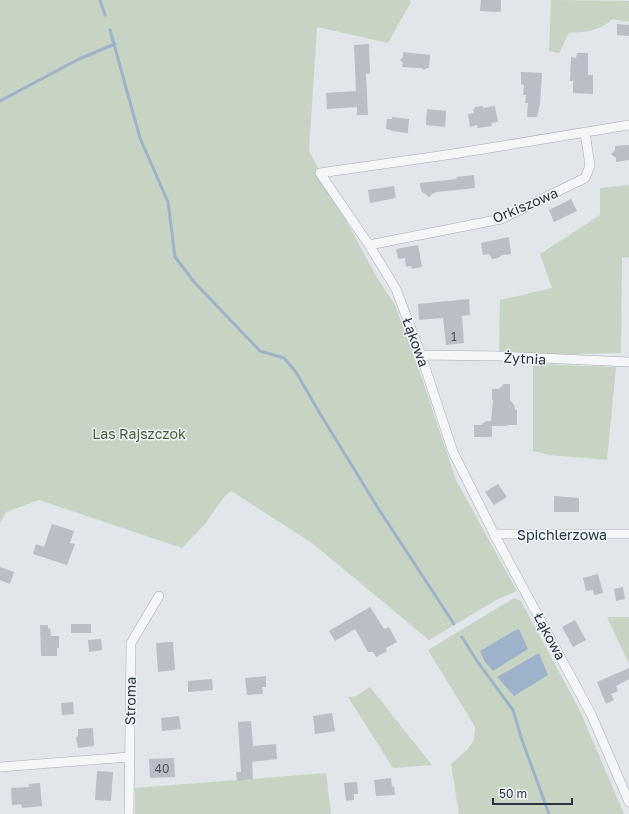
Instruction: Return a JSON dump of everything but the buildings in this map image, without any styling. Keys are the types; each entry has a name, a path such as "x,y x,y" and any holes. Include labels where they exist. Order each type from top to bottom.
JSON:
{"street":[{"name":"Łąkowa","path":"629,125 445,155 320,173 369,244 396,289 421,354 453,452 494,534 591,714 629,802"},
{"name":"Orkiszowa","path":"369,244 501,219 585,178 590,166 585,132"},
{"name":"Żytnia","path":"421,354 629,362"},
{"name":"Spichlerzowa","path":"494,534 629,534"},
{"name":"Stroma","path":"129,814 130,643 159,596"},
{"path":"0,767 129,757"}],"green space":[{"name":"Las Rajszczok","path":"0,0 410,0 411,2 388,43 317,27 309,151 376,276 395,305 423,381 456,480 517,591 498,599 429,640 312,543 231,491 224,497 204,525 182,548 39,500 6,512 0,523"},
{"path":"551,0 629,1 629,22 612,19 608,23 598,28 569,33 559,53 549,51"},
{"path":"629,185 629,257 622,258 621,353 499,356 500,300 552,288 540,254 600,215 600,188"},
{"path":"533,364 616,367 607,460 550,455 533,451"},
{"path":"514,598 521,601 580,711 624,814 459,814 451,764 467,750 474,740 475,727 428,650"},
{"path":"607,617 629,617 629,664"},
{"path":"370,687 432,765 393,768 348,697 356,696"},
{"path":"326,773 331,814 135,814 135,788"}],"water":[{"path":"519,629 528,649 493,671 485,662 480,651"},
{"path":"539,653 548,675 514,696 497,677"}],"waterway":[{"path":"100,0 105,15"},
{"path":"110,30 140,138 168,202 175,257 195,283 260,351 284,358 296,372 378,508 454,624"},
{"path":"0,101 79,59 115,44"},
{"path":"462,637 477,661 513,710 522,740 549,814"}]}
